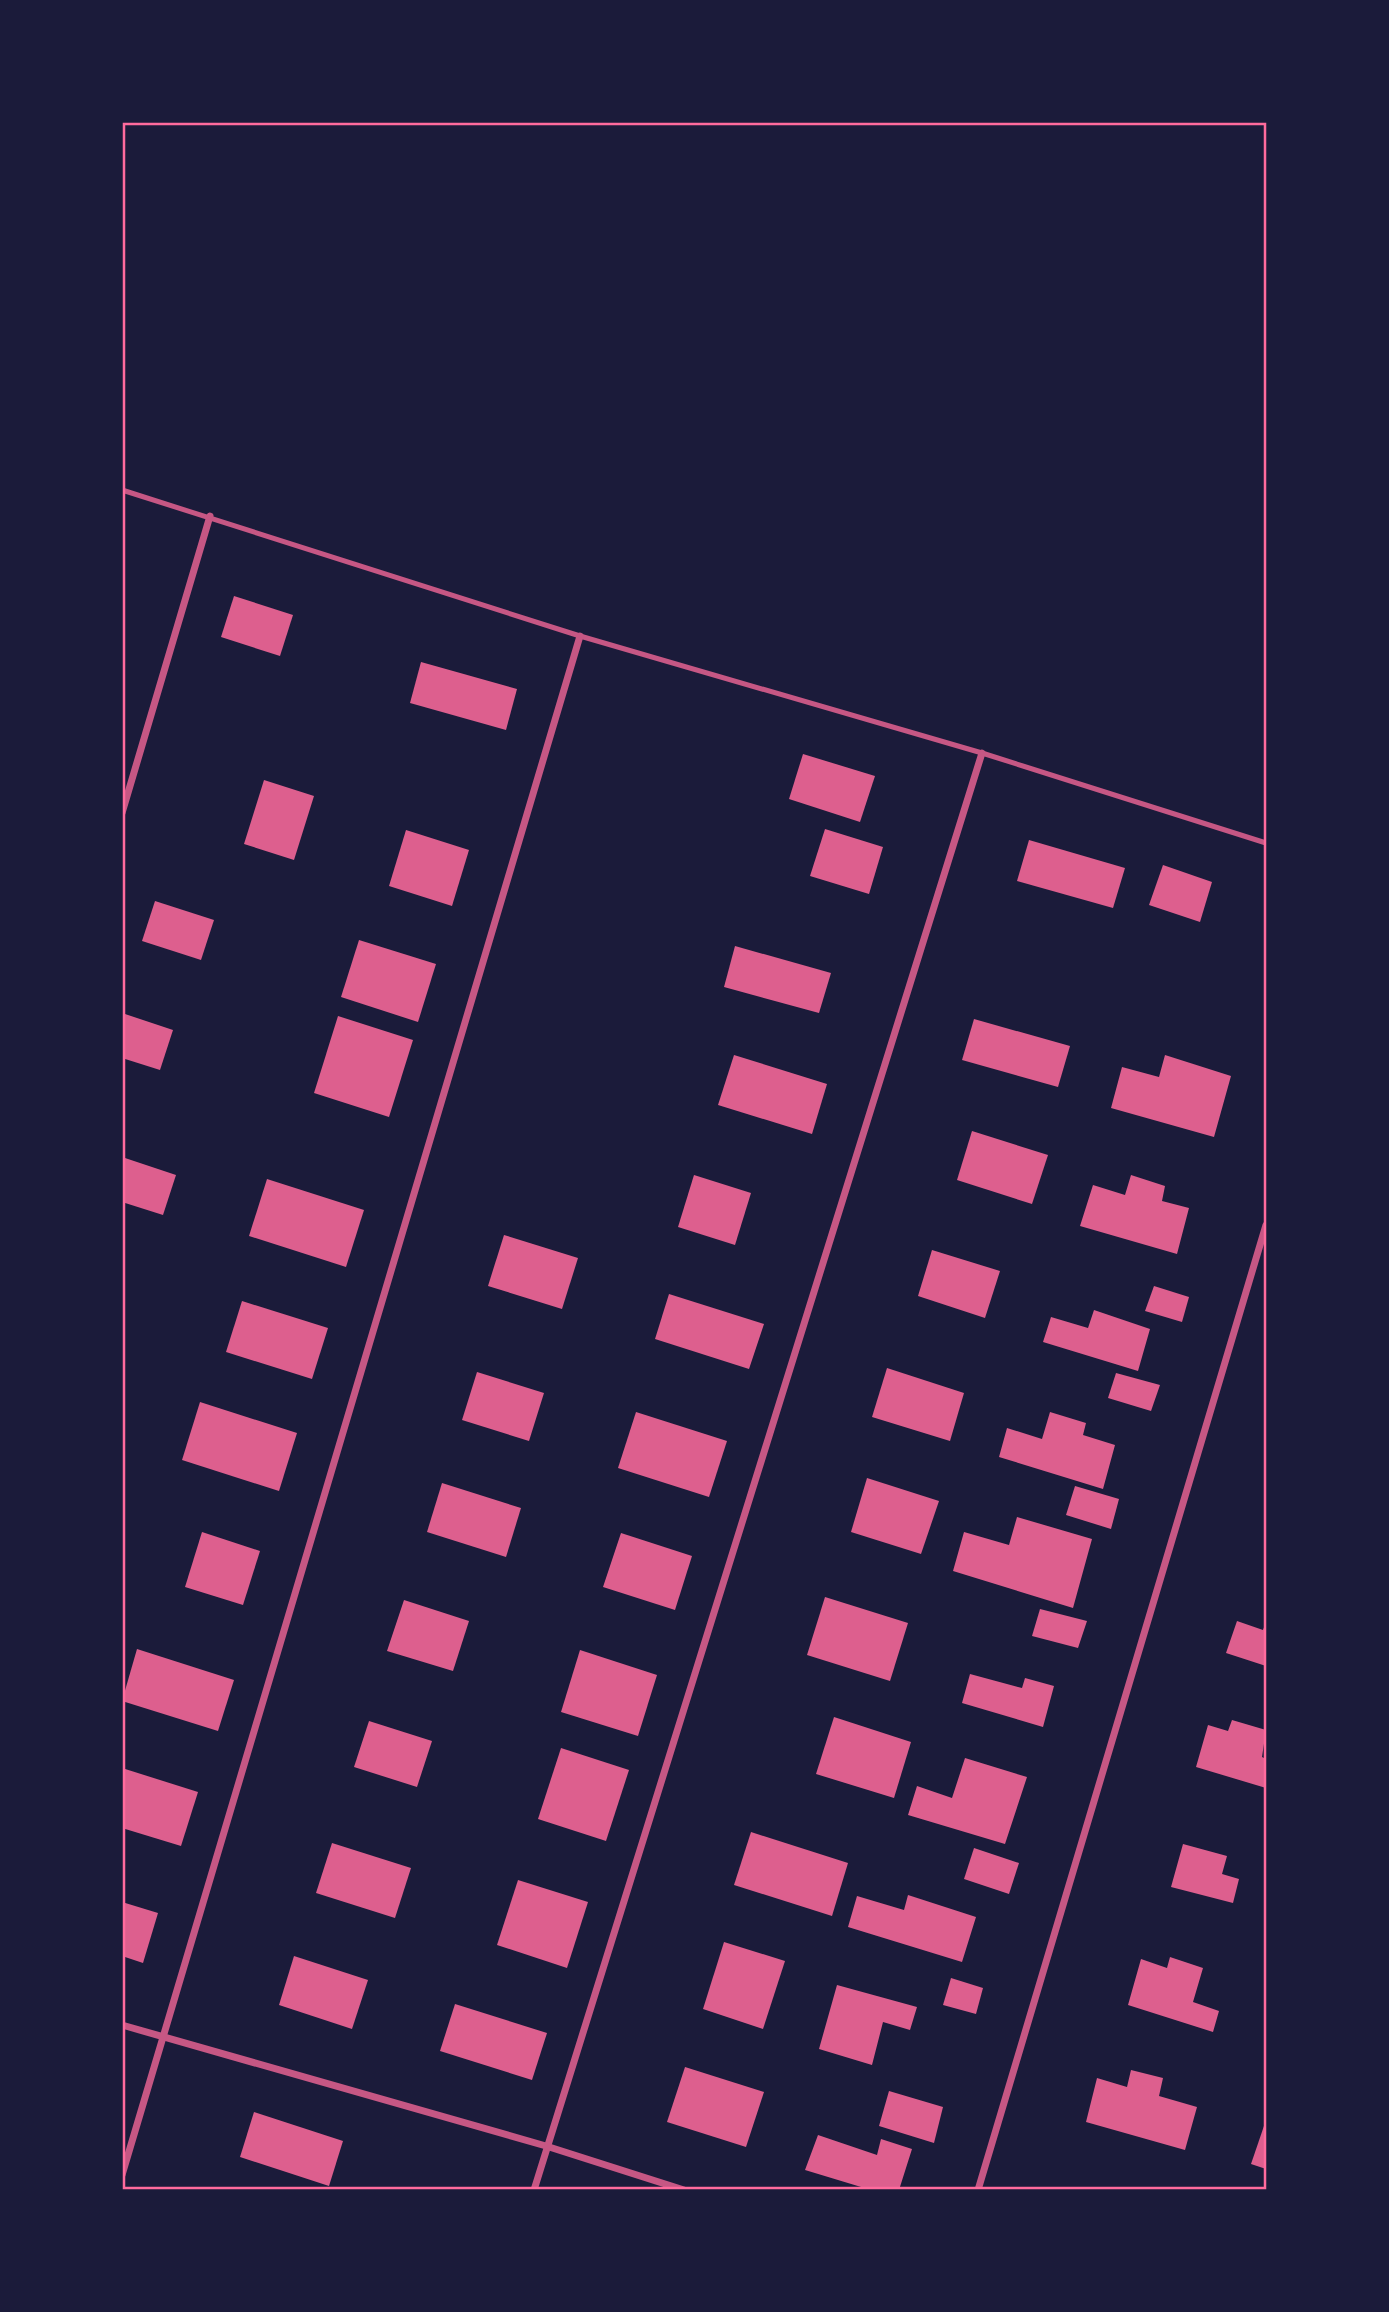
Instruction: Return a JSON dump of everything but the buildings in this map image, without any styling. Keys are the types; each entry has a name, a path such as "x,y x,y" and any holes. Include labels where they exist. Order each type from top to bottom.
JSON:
{"street":[{"path":"122,813 210,516"},
{"path":"122,2175 580,636"},
{"path":"534,2189 982,752"},
{"path":"978,2189 1266,1225"},
{"path":"122,2025 546,2146 684,2189"}],"lane":[{"path":"122,490 580,636 982,752 1266,843"}]}
